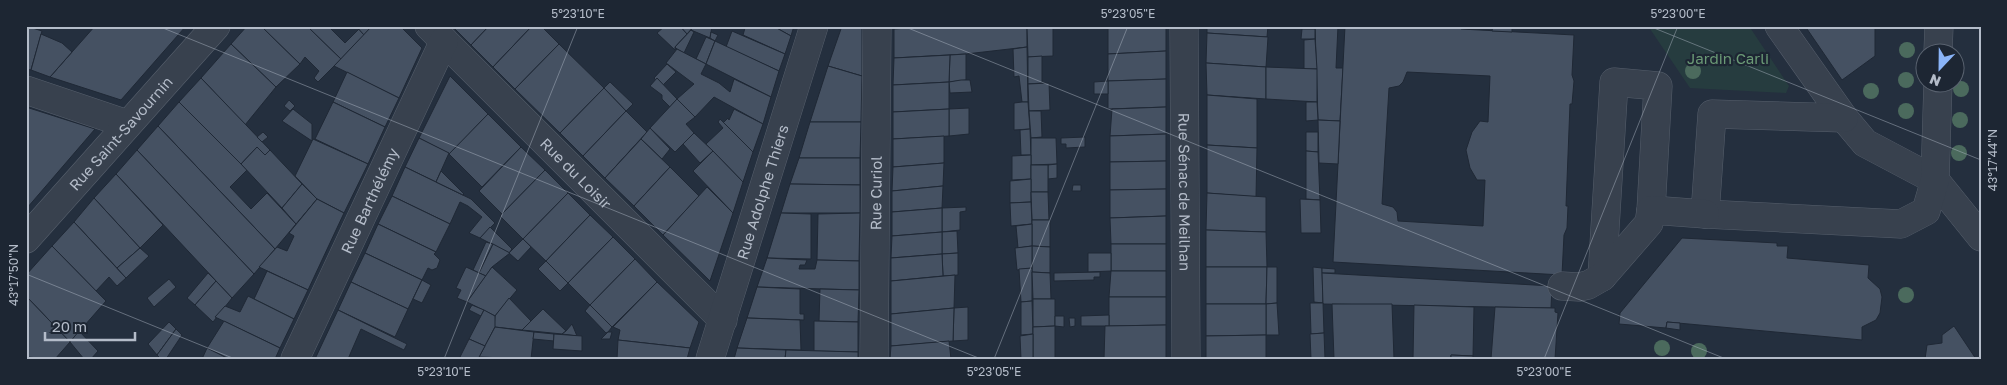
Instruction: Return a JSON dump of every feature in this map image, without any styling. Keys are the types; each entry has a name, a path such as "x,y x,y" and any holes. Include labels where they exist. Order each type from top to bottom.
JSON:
{"street":[{"name":"Rue Saint-Savournin","path":"26,239 216,26"},
{"name":"Rue Adolphe Thiers","path":"710,359 814,26"},
{"name":"Rue Curiol","path":"874,359 877,26"},
{"name":"Rue Sénac de Meilhan","path":"1184,26 1186,359"},
{"path":"1779,26 1844,118 1865,143 1935,180 1981,238"},
{"path":"1938,42 1939,26"},
{"name":"Rue du Loisir","path":"436,34 723,320"},
{"name":"Rue Barthélémy","path":"295,359 436,34"},
{"path":"1562,286 1579,287 1588,285 1602,277 1649,223 1658,86 1614,82 1602,277"},
{"path":"26,90 127,124"},
{"path":"1651,210 1901,224 1926,211 1935,180 1938,92"},
{"path":"1705,214 1712,114 1844,118"}],"green space":[{"name":"Jardin Carli","path":"1648,26 1749,26 1789,86 1786,93 1690,88"}],"building":[{"path":"26,26 42,31 31,70 26,69"},
{"path":"95,26 186,26 121,100 50,77"},
{"path":"247,26 261,26 300,64 276,87 231,44"},
{"path":"261,26 307,26 341,59 318,82 314,78 319,71 305,57 300,64"},
{"path":"307,26 332,26 330,28 345,43 359,29 364,35 341,59"},
{"path":"356,26 372,26 364,35"},
{"path":"372,26 400,26 422,48 399,98 334,66"},
{"path":"452,26 489,26 471,45"},
{"path":"489,26 532,26 493,67 471,45"},
{"path":"532,26 541,26 559,44 515,89 493,67"},
{"path":"665,26 680,26 687,34 675,47 675,50 657,33"},
{"path":"680,26 694,26 687,34"},
{"path":"694,26 712,26 710,38 691,30"},
{"path":"742,26 773,26 791,36 785,54 743,35 745,28"},
{"path":"773,26 794,26 791,36"},
{"path":"842,26 862,26 862,76 828,66"},
{"path":"894,26 935,26 894,29"},
{"path":"935,26 1027,26 1027,47 966,54 894,58 894,29"},
{"path":"1053,26 1053,56 1028,57 1027,27"},
{"path":"1108,26 1166,26 1166,51 1108,54"},
{"path":"1207,26 1268,26 1267,37 1207,33"},
{"path":"1315,26 1338,26 1336,68 1343,68 1340,121 1318,120"},
{"path":"1345,26 1461,26 1461,29 1574,35 1572,75 1574,81 1572,104 1570,104 1566,206 1568,206 1567,228 1564,235 1562,275 1333,262","holes":["1407,72 1490,76 1488,122 1480,121 1472,132 1466,150 1470,168 1477,180 1485,180 1483,226 1398,221 1397,212 1393,207 1382,204 1389,88 1399,86"]},
{"path":"1493,26 1512,26 1512,32 1492,31"},
{"path":"1805,26 1875,26 1875,56 1842,80"},
{"path":"1302,29 1315,29 1315,39 1301,39"},
{"path":"691,30 694,32 684,53 675,47"},
{"path":"732,31 785,54 779,71 726,47"},
{"path":"711,32 718,35 715,41 710,38"},
{"path":"1207,33 1268,37 1266,67 1206,63"},
{"path":"41,34 62,43 72,52 50,77 31,70"},
{"path":"706,37 715,41 706,64 696,59"},
{"path":"1315,39 1317,69 1304,69 1304,40"},
{"path":"715,41 779,71 771,97 706,64"},
{"path":"231,44 276,87 245,125 201,78"},
{"path":"559,44 604,88 560,133 515,89"},
{"path":"1027,47 1028,102 1022,102 1019,76 1014,77 1013,49"},
{"path":"677,49 706,64 701,74 719,83 730,92 734,79 771,97 763,124 714,97 695,117 677,99 694,84 666,63"},
{"path":"1166,51 1166,79 1108,81 1108,54"},
{"path":"966,54 966,80 949,82 950,55"},
{"path":"950,55 949,82 893,85 894,58"},
{"path":"1042,56 1042,83 1028,84 1028,57"},
{"path":"1206,63 1266,67 1266,99 1207,95"},
{"path":"667,64 676,72 663,85 657,78 656,80 654,78"},
{"path":"828,66 862,76 861,122 810,122"},
{"path":"1266,67 1317,69 1317,102 1266,99"},
{"path":"347,72 399,98 385,127 333,102"},
{"path":"450,76 488,114 450,154 419,138"},
{"path":"201,78 270,150 265,155 257,147 241,164 179,102"},
{"path":"657,78 677,99 670,107 662,99 662,95 650,86"},
{"path":"1166,79 1166,107 1108,109 1108,81"},
{"path":"970,80 972,92 950,93 949,82"},
{"path":"1108,81 1108,94 1094,94 1094,82"},
{"path":"610,82 633,104 626,111 604,88"},
{"path":"949,82 949,109 893,112 893,85"},
{"path":"1049,83 1050,110 1029,111 1028,84"},
{"path":"604,88 626,111 583,156 560,133"},
{"path":"1207,95 1257,99 1257,148 1207,145"},
{"path":"677,99 695,117 686,124 694,133 675,152 650,128"},
{"path":"289,100 295,106 290,111 284,106"},
{"path":"179,102 247,170 230,187 251,209 267,193 296,224 275,249 158,126"},
{"path":"333,102 385,127 368,164 315,139"},
{"path":"1028,102 1030,129 1014,130 1014,103"},
{"path":"1306,102 1317,102 1318,120 1306,121"},
{"path":"26,107 95,129 27,208 26,207"},
{"path":"1166,107 1166,134 1110,136 1112,109"},
{"path":"969,108 969,134 949,136 949,109"},
{"path":"293,109 312,124 312,141 282,121"},
{"path":"734,109 763,124 753,152 723,123 728,118 729,120"},
{"path":"949,109 949,136 893,139 893,112"},
{"path":"626,111 647,132 605,178 583,156"},
{"path":"1029,111 1041,111 1042,137 1031,138"},
{"path":"488,114 521,147 482,187 449,154"},
{"path":"720,119 753,152 743,182 706,144 723,128 718,122"},
{"path":"1318,120 1340,121 1338,164 1319,163"},
{"path":"810,122 861,122 860,158 799,158"},
{"path":"158,126 275,249 254,274 137,150"},
{"path":"650,128 670,149 662,159 641,139"},
{"path":"1030,129 1031,155 1021,155 1020,130"},
{"path":"263,132 268,137 262,142 257,137"},
{"path":"1306,132 1318,132 1318,152 1306,151"},
{"path":"694,133 713,151 700,163 683,144"},
{"path":"1166,134 1166,161 1110,162 1110,136"},
{"path":"944,136 944,163 893,167 893,139"},
{"path":"1085,137 1085,147 1066,148 1066,144 1061,144 1061,138"},
{"path":"419,138 449,153 436,182 405,167"},
{"path":"1031,138 1056,138 1057,164 1031,165"},
{"path":"313,139 368,164 344,213 317,199 295,176"},
{"path":"641,139 670,167 634,206 605,178"},
{"path":"1207,145 1257,148 1256,197 1207,193"},
{"path":"257,147 265,155 270,150 302,184 282,208 241,164"},
{"path":"521,147 545,170 502,214 479,191"},
{"path":"137,150 254,274 232,298 116,174"},
{"path":"713,151 743,182 733,213 693,171"},
{"path":"1306,151 1318,152 1320,200 1306,199"},
{"path":"1031,155 1031,179 1012,180 1012,156"},
{"path":"799,158 860,158 860,185 790,184"},
{"path":"1166,161 1166,189 1110,190 1110,162"},
{"path":"944,163 943,186 892,191 893,167"},
{"path":"1057,164 1057,178 1048,179 1048,165"},
{"path":"1031,165 1048,165 1048,192 1031,192"},
{"path":"405,167 471,199 495,223 480,238 469,233 482,217 460,202 450,224 392,196"},
{"path":"670,167 699,196 663,235 634,206"},
{"path":"545,170 568,193 523,239 500,216"},
{"path":"441,171 464,194 463,195 436,182"},
{"path":"116,174 163,225 140,248 94,198"},
{"path":"1031,179 1031,202 1010,203 1010,181"},
{"path":"302,184 317,199 296,224 282,208"},
{"path":"790,184 860,185 860,213 781,213"},
{"path":"1073,185 1081,185 1081,191 1072,191"},
{"path":"943,186 942,208 892,212 892,191"},
{"path":"707,187 733,213 710,281 663,235"},
{"path":"1166,189 1166,216 1110,218 1110,190"},
{"path":"1031,192 1048,192 1049,220 1032,220"},
{"path":"568,193 590,215 546,261 523,239"},
{"path":"1207,193 1266,197 1266,232 1206,230"},
{"path":"392,196 450,224 436,252 378,224"},
{"path":"94,198 140,248 117,268 74,222"},
{"path":"317,199 344,213 308,290 259,267 277,247 287,251 294,236 289,233"},
{"path":"1300,199 1320,200 1321,233 1301,233"},
{"path":"1031,202 1032,224 1011,226 1010,203"},
{"path":"966,207 966,211 960,212 960,230 942,232 942,208"},
{"path":"942,208 942,232 892,236 892,212"},
{"path":"781,213 811,214 811,259 767,258"},
{"path":"860,213 859,261 817,260 818,214"},
{"path":"590,215 613,237 568,283 546,261"},
{"path":"1166,216 1166,244 1111,244 1110,218"},
{"path":"1032,220 1050,220 1050,247 1032,246"},
{"path":"74,222 126,278 117,286 109,277 96,291 52,246"},
{"path":"378,224 436,252 434,254 440,260 437,268 432,270 428,268 422,280 365,253"},
{"path":"1032,224 1032,246 1018,248 1016,226"},
{"path":"490,227 512,249 509,253 480,238"},
{"path":"1206,230 1266,232 1267,267 1206,267"},
{"path":"957,231 958,253 942,254 942,232"},
{"path":"942,232 942,254 891,258 892,236"},
{"path":"613,237 635,259 590,305 568,283"},
{"path":"1682,238 1777,243 1777,246 1788,246 1787,258 1869,265 1868,278 1880,289 1882,297 1880,313 1876,320 1862,327 1862,340 1667,322 1666,328 1619,324 1620,313"},
{"path":"523,239 531,247 518,261 509,253"},
{"path":"486,242 493,244 479,273 473,270"},
{"path":"493,244 510,253 492,267 486,276 479,273"},
{"path":"1111,244 1166,244 1166,271 1111,271"},
{"path":"52,246 106,301 70,342 26,296 26,275"},
{"path":"1032,246 1050,247 1050,273 1032,272"},
{"path":"1032,246 1032,268 1017,270 1015,248"},
{"path":"140,248 149,256 126,278 117,268"},
{"path":"365,253 422,280 408,309 351,282"},
{"path":"958,253 958,275 943,276 942,254"},
{"path":"1088,253 1111,253 1111,271 1088,272"},
{"path":"942,254 943,276 891,281 891,258"},
{"path":"767,258 807,260 805,265 800,265 799,269 815,269 817,260 859,261 859,290 757,287"},
{"path":"635,259 657,282 612,327 590,305"},
{"path":"546,261 568,283 560,291 538,269"},
{"path":"466,267 486,276 467,302 457,298 461,290 456,288"},
{"path":"492,267 517,290 495,316 467,302"},
{"path":"1206,267 1267,267 1266,304 1206,304"},
{"path":"1267,267 1277,267 1277,303 1266,304"},
{"path":"1313,267 1322,268 1323,303 1314,302"},
{"path":"1032,268 1032,301 1021,302 1019,269"},
{"path":"1322,268 1335,269 1335,273 1322,273"},
{"path":"267,271 308,290 294,319 254,299"},
{"path":"1111,271 1166,271 1166,297 1109,297"},
{"path":"1032,272 1050,273 1051,299 1033,299"},
{"path":"1100,272 1100,277 1094,277 1094,280 1054,281 1054,273"},
{"path":"208,273 216,281 195,305 187,298"},
{"path":"1322,273 1552,286 1551,308 1323,304"},
{"path":"955,275 954,308 891,314 891,281"},
{"path":"169,279 176,287 154,307 147,298"},
{"path":"422,280 431,285 422,303 413,299"},
{"path":"216,281 232,298 213,322 195,305"},
{"path":"351,282 408,309 395,337 338,310"},
{"path":"657,282 699,322 690,348 618,340 620,330 613,327"},
{"path":"757,287 800,289 800,314 804,314 804,320 747,318"},
{"path":"820,289 859,290 858,322 819,321"},
{"path":"26,296 70,342 55,359 26,357"},
{"path":"248,296 294,319 280,348 215,317 225,306 240,312"},
{"path":"1109,297 1166,297 1166,325 1109,326"},
{"path":"509,298 531,321 522,330 494,327 495,316"},
{"path":"1033,299 1055,299 1055,326 1033,327"},
{"path":"1032,301 1033,334 1021,335 1021,302"},
{"path":"1277,303 1279,335 1266,335 1266,304"},
{"path":"1310,303 1323,303 1324,333 1311,334"},
{"path":"1206,304 1266,304 1266,335 1206,336"},
{"path":"1332,304 1392,304 1394,359 1334,359"},
{"path":"472,305 484,310 481,316 469,310"},
{"path":"590,305 612,327 608,332 606,333 585,311"},
{"path":"1414,305 1474,307 1473,356 1451,355 1451,359 1413,359"},
{"path":"968,307 968,340 953,341 954,308"},
{"path":"1495,307 1555,308 1555,312 1558,313 1555,359 1491,359"},
{"path":"954,308 953,341 891,346 891,314"},
{"path":"543,309 566,331 562,334 522,330"},
{"path":"338,310 407,344 404,350 361,329 348,359 315,359"},
{"path":"484,310 495,316 495,327 485,346 469,339"},
{"path":"1109,315 1109,326 1081,326 1081,316"},
{"path":"1055,316 1064,316 1064,327 1055,326"},
{"path":"747,318 800,320 801,350 737,348"},
{"path":"1069,318 1075,318 1075,326 1070,327"},
{"path":"224,321 280,348 275,359 229,359 207,348"},
{"path":"814,321 858,322 858,352 814,351"},
{"path":"169,322 176,329 157,355 148,344"},
{"path":"1667,322 1680,323 1680,330 1666,328"},
{"path":"572,324 577,336 562,334 566,331"},
{"path":"1166,325 1166,358 1104,359 1105,326"},
{"path":"1055,326 1055,359 1033,359 1033,327"},
{"path":"1954,326 1976,359 1925,359 1927,345 1942,343 1942,335"},
{"path":"495,327 534,332 531,359 479,357"},
{"path":"176,329 182,335 166,359 161,359 157,355"},
{"path":"79,331 98,351 91,359 84,359 70,342"},
{"path":"534,332 554,334 554,341 533,339"},
{"path":"608,332 612,332 610,339 601,339"},
{"path":"1324,333 1325,359 1311,359 1310,334"},
{"path":"554,334 582,336 582,351 553,349"},
{"path":"1033,334 1033,359 1021,359 1020,336"},
{"path":"1266,335 1266,359 1206,359 1206,336"},
{"path":"469,339 485,346 478,359 459,359"},
{"path":"618,340 690,348 687,359 617,359"},
{"path":"949,341 951,359 890,359 891,346"},
{"path":"207,348 229,359 202,359"},
{"path":"737,348 786,350 785,359 734,359"},
{"path":"786,350 858,352 858,359 785,359"},
{"path":"1451,355 1473,356 1473,359 1451,359"}]}
